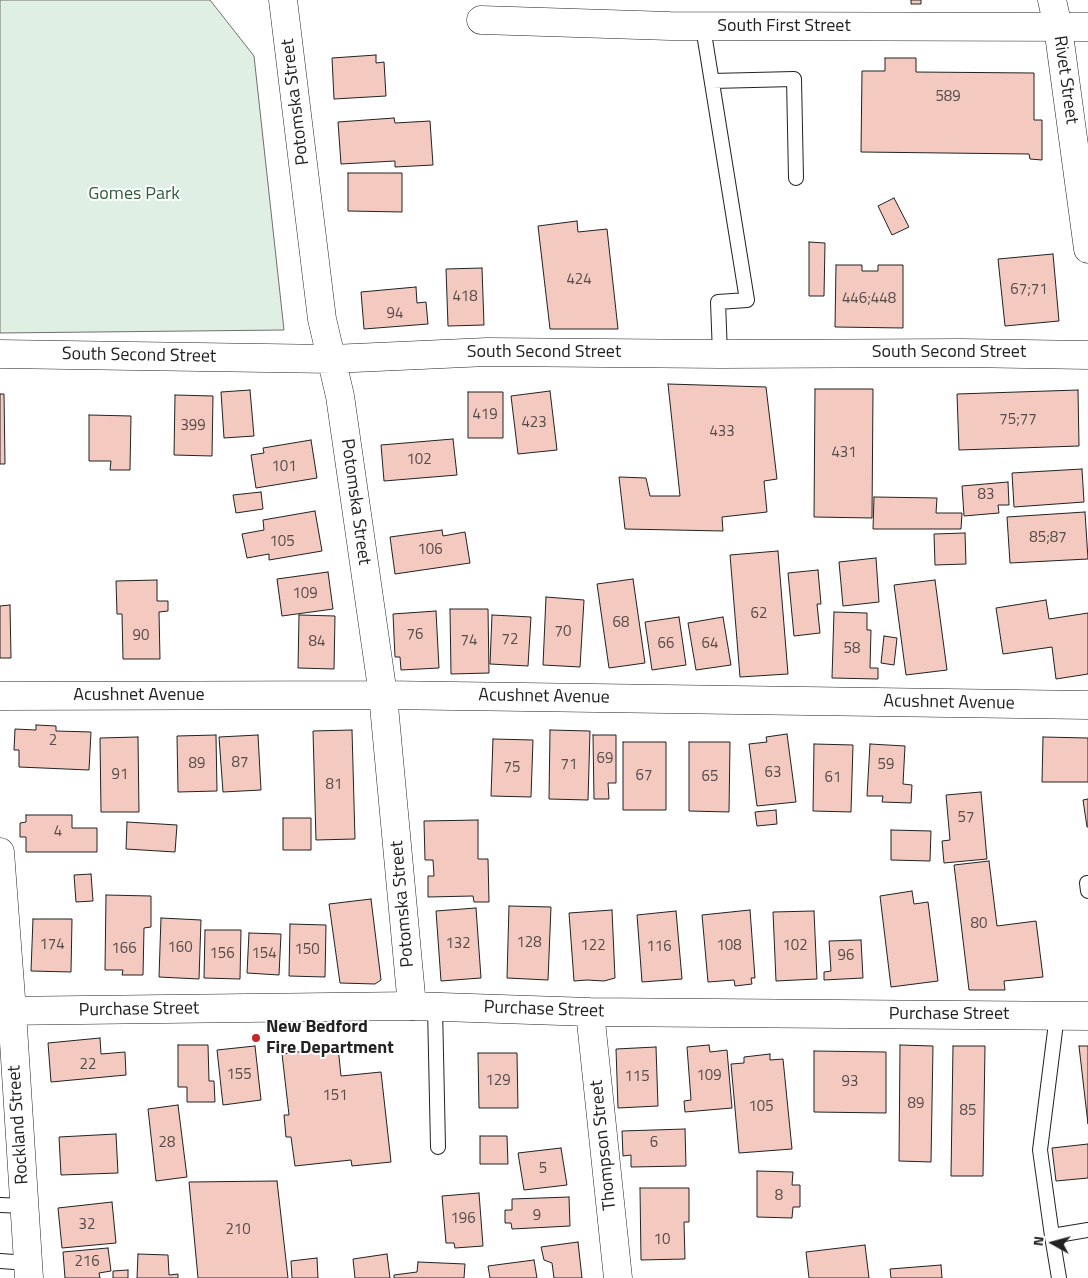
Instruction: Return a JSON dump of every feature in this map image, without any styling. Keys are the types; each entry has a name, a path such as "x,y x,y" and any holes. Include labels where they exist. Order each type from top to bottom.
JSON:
{"street":[{"name":"Potomska Street","path":"283,0 322,319 340,396 383,695 424,1007"},
{"name":"Rivet Street","path":"1052,0 1058,27 1088,249"},
{"name":"South First Street","path":"481,20 703,26 1088,27"},
{"name":"South Second Street","path":"0,354 332,358 487,352 720,354 960,352 1088,355"},
{"name":"Acushnet Avenue","path":"0,696 383,695 1088,705"},
{"name":"Rockland Street","path":"0,852 12,1206 29,1270"},
{"name":"Purchase Street","path":"6,1011 424,1007 590,1012 1088,1016"},
{"name":"Thompson Street","path":"590,1012 618,1278"}],"lane":[{"path":"703,26 747,300 718,302 720,354"},
{"path":"712,80 794,79 796,178"},
{"path":"1088,883 1088,891"},
{"path":"424,1007 438,1147"},
{"path":"1058,1015 1040,1150 1060,1278"},
{"path":"1052,1236 1088,1230"},
{"path":"0,1261 29,1270"}],"green space":[{"name":"Gomes Park","path":"0,0 210,0 254,56 284,330 0,333"}],"building":[{"path":"911,0 921,0 921,4 911,4"},
{"path":"376,55 376,63 384,62 386,96 334,99 332,58"},
{"path":"885,58 916,58 916,72 1034,73 1034,120 1042,120 1042,160 1030,159 1029,154 861,152 862,71 885,71"},
{"path":"394,118 395,123 430,121 433,165 395,167 395,161 341,164 338,122"},
{"path":"348,173 402,173 402,212 348,211"},
{"path":"894,198 909,227 892,235 878,206"},
{"path":"577,221 578,232 607,229 618,329 550,329 538,226"},
{"path":"809,242 825,243 824,296 809,296"},
{"path":"1053,254 1059,321 1005,326 998,259"},
{"path":"836,265 862,265 862,271 878,271 878,265 903,265 903,328 835,327"},
{"path":"482,268 484,325 448,326 446,269"},
{"path":"416,287 417,303 426,302 428,324 364,329 361,292"},
{"path":"668,384 766,387 777,479 764,481 767,512 722,517 723,531 625,529 619,477 646,478 650,496 680,496"},
{"path":"815,389 873,389 872,518 814,517"},
{"path":"250,390 254,436 224,438 221,392"},
{"path":"1078,390 1079,446 959,450 957,394"},
{"path":"550,391 557,450 518,454 511,396"},
{"path":"468,392 503,392 503,438 468,438"},
{"path":"0,394 4,394 5,464 0,464"},
{"path":"175,395 213,396 212,456 174,455"},
{"path":"89,415 131,416 130,470 110,470 111,461 89,461"},
{"path":"453,439 457,475 384,481 381,445"},
{"path":"311,440 317,478 256,488 251,455 264,453 263,448"},
{"path":"1082,469 1084,502 1014,507 1012,473"},
{"path":"1008,482 1009,505 998,505 999,513 964,516 962,486"},
{"path":"261,492 263,509 236,513 233,495"},
{"path":"874,497 937,498 936,513 962,513 961,529 873,529"},
{"path":"315,511 322,551 269,560 269,554 247,558 242,534 264,530 263,520"},
{"path":"1085,512 1088,559 1010,563 1007,517"},
{"path":"442,530 443,536 465,532 470,563 395,574 390,537"},
{"path":"965,533 966,564 935,565 934,534"},
{"path":"778,551 788,674 740,677 730,555"},
{"path":"876,558 879,602 843,606 839,562"},
{"path":"818,570 821,604 817,604 820,633 794,636 788,573"},
{"path":"328,572 333,609 282,616 277,579"},
{"path":"633,579 645,663 609,668 597,584"},
{"path":"157,580 157,601 168,601 168,611 159,612 160,659 123,659 122,614 117,614 116,581"},
{"path":"935,580 947,670 906,675 894,585"},
{"path":"546,597 584,600 580,667 543,665"},
{"path":"1046,600 1049,619 1088,613 1088,674 1056,679 1052,647 1003,654 996,608"},
{"path":"10,605 11,658 0,658 0,606"},
{"path":"450,609 488,609 489,673 451,674"},
{"path":"436,611 439,668 401,670 400,657 395,657 393,614"},
{"path":"834,612 867,613 867,630 871,630 870,668 878,668 878,679 832,678"},
{"path":"299,615 335,616 334,669 298,668"},
{"path":"492,615 531,617 528,666 490,664"},
{"path":"679,617 686,665 652,670 645,622"},
{"path":"723,617 731,665 696,670 688,623"},
{"path":"884,636 897,638 894,665 881,663"},
{"path":"36,725 56,726 56,731 91,732 89,770 19,767 19,750 14,750 15,729 36,730"},
{"path":"352,730 355,839 316,840 313,731"},
{"path":"550,730 590,731 588,800 549,799"},
{"path":"787,734 796,802 757,806 749,744 767,742 766,737"},
{"path":"216,735 217,791 178,792 177,736"},
{"path":"258,735 261,790 223,792 219,737"},
{"path":"593,735 616,735 616,783 608,783 609,799 594,799"},
{"path":"138,737 139,812 101,812 100,738"},
{"path":"1043,737 1088,738 1088,782 1042,782"},
{"path":"493,739 533,740 531,797 491,796"},
{"path":"623,742 666,742 666,810 623,810"},
{"path":"689,742 730,742 729,812 689,811"},
{"path":"814,744 853,745 851,812 813,811"},
{"path":"870,744 905,746 903,784 912,785 911,803 882,802 883,796 867,796"},
{"path":"981,792 987,859 944,863 942,841 950,840 946,795"},
{"path":"1088,799 1088,827 1087,827 1083,800"},
{"path":"776,810 777,824 757,826 755,812"},
{"path":"26,815 72,815 72,828 97,828 97,852 26,852 26,837 20,837 20,823 26,822"},
{"path":"283,818 311,818 311,850 283,850"},
{"path":"478,820 478,859 488,859 489,902 474,902 473,896 428,897 428,876 434,876 433,860 425,860 424,821"},
{"path":"127,822 177,825 175,852 126,849"},
{"path":"891,830 931,831 930,861 891,860"},
{"path":"989,861 997,926 1036,921 1043,977 1004,981 1005,990 969,990 954,865"},
{"path":"91,874 93,901 76,902 74,875"},
{"path":"912,891 914,904 928,902 938,981 891,987 880,896"},
{"path":"106,895 151,896 151,927 144,928 143,975 122,975 123,970 105,970"},
{"path":"371,899 381,980 375,984 340,983 329,904"},
{"path":"509,906 551,907 548,980 507,978"},
{"path":"476,908 481,978 441,981 436,911"},
{"path":"612,910 615,978 604,981 574,981 569,913"},
{"path":"750,910 755,978 751,978 752,984 735,986 734,980 708,982 702,915"},
{"path":"676,911 682,979 642,982 637,915"},
{"path":"814,911 817,979 776,981 773,912"},
{"path":"161,918 201,920 199,979 159,977"},
{"path":"33,919 72,919 71,972 31,971"},
{"path":"290,924 326,925 325,977 289,976"},
{"path":"205,930 241,930 240,979 204,978"},
{"path":"249,933 281,934 279,975 247,973"},
{"path":"861,940 863,978 824,980 824,972 831,971 829,941"},
{"path":"100,1038 101,1054 125,1052 126,1075 51,1082 48,1043"},
{"path":"178,1045 208,1045 209,1081 214,1081 215,1102 187,1102 187,1087 178,1087"},
{"path":"709,1045 710,1052 727,1050 732,1108 685,1112 684,1101 691,1100 687,1047"},
{"path":"900,1045 933,1046 931,1162 899,1161"},
{"path":"255,1046 261,1100 223,1105 217,1050"},
{"path":"953,1046 985,1046 983,1176 951,1176"},
{"path":"1079,1046 1088,1046 1088,1124"},
{"path":"338,1047 341,1076 381,1072 391,1162 352,1166 351,1160 295,1166 291,1137 286,1137 284,1115 289,1115 282,1054"},
{"path":"656,1047 658,1106 618,1108 616,1049"},
{"path":"814,1051 886,1052 886,1113 814,1112"},
{"path":"478,1053 517,1053 518,1108 479,1108"},
{"path":"770,1054 770,1060 783,1059 792,1149 739,1153 731,1064 744,1063 744,1057"},
{"path":"178,1105 187,1177 156,1181 148,1109"},
{"path":"685,1129 686,1166 631,1167 631,1155 623,1156 622,1131"},
{"path":"116,1134 118,1173 61,1175 59,1137"},
{"path":"480,1136 507,1136 508,1164 480,1164"},
{"path":"1088,1144 1088,1178 1056,1181 1052,1148"},
{"path":"561,1148 567,1185 524,1190 518,1153"},
{"path":"757,1171 793,1172 792,1185 800,1185 800,1207 793,1207 792,1218 757,1217"},
{"path":"277,1181 288,1278 198,1278 189,1182"},
{"path":"640,1188 689,1188 689,1222 684,1222 685,1259 641,1260"},
{"path":"479,1193 483,1246 455,1248 454,1243 446,1243 442,1196"},
{"path":"569,1197 570,1226 512,1229 511,1223 505,1223 505,1210 512,1210 512,1199"},
{"path":"112,1202 116,1243 62,1248 58,1208"},
{"path":"578,1242 582,1278 554,1278 552,1263 544,1260 541,1247"},
{"path":"865,1245 869,1278 809,1278 806,1252"},
{"path":"108,1248 111,1271 99,1273 100,1278 65,1278 63,1252"},
{"path":"138,1254 168,1255 169,1275 178,1274 178,1278 137,1278"},
{"path":"387,1254 390,1278 355,1278 353,1259"},
{"path":"317,1258 318,1278 292,1278 291,1261"},
{"path":"534,1260 537,1278 490,1278 488,1266"},
{"path":"418,1262 465,1264 464,1278 394,1278 394,1275 417,1272"},
{"path":"941,1265 942,1278 891,1278 890,1269"},
{"path":"128,1270 128,1278 113,1278 113,1271"}],"place":[{"name":"New Bedford Fire Department","path":"256,1038"}]}
